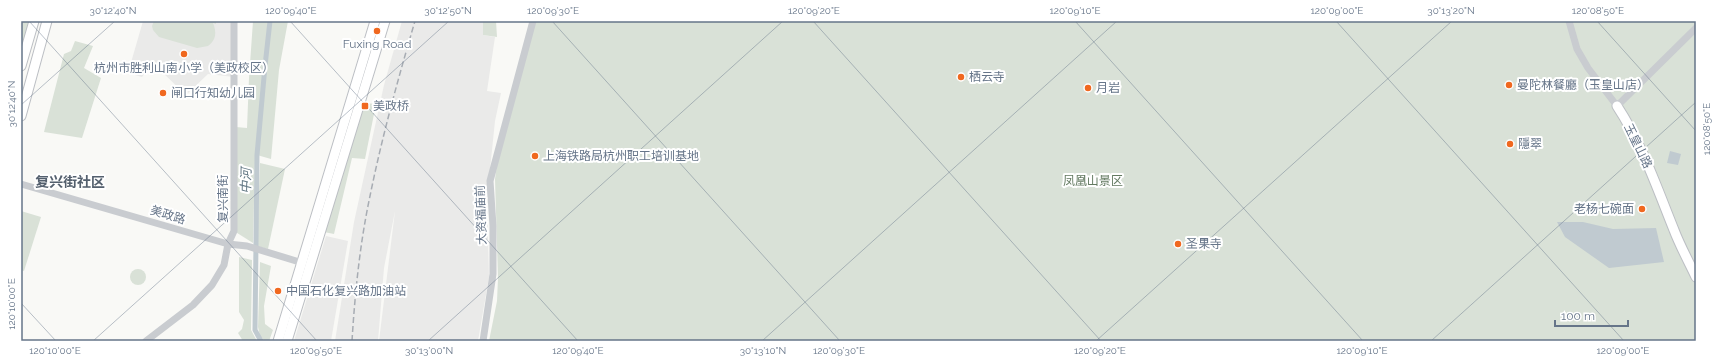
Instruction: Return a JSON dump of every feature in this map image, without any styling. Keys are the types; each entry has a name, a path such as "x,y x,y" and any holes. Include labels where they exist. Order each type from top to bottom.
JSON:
{"main road":[{"path":"21,66 34,21"},
{"path":"21,116 47,21"},
{"path":"288,341 306,264 376,21"},
{"path":"278,341 306,264 385,21"},
{"name":"玉皇山路","path":"1617,106 1625,118 1650,169 1674,231 1696,277"}],"street":[{"name":"复兴南街","path":"146,341 193,305 212,286 224,265 228,244 234,231 234,21"},
{"name":"大资福庙前","path":"483,341 494,274 490,181 533,21"},
{"name":"玉皇山路","path":"1569,21 1577,49 1588,68 1617,106"},
{"path":"1617,106 1696,28"},
{"name":"美政路","path":"21,184 228,244 255,249 306,264"}],"shaded area":[{"name":"杭州市胜利山南小学（美政校区）","path":"143,21 234,21 234,77 208,74 186,95 161,71 149,68 142,77 128,73"},
{"path":"402,21 483,21 483,35 495,37 487,91 501,93 495,121 487,198 489,277 478,341 379,341 395,211 384,268 378,341 335,341 354,222 384,85"},
{"path":"1670,151 1681,154 1678,165 1667,163"},
{"path":"1557,222 1583,222 1613,229 1656,228 1664,262 1609,268 1565,237"},
{"path":"326,236 348,241 331,341 294,341"}],"green space":[{"path":"21,21 30,21 21,49"},
{"path":"154,21 216,21 216,24 213,23 215,36 213,41 208,46 197,48 159,37 153,30 152,26"},
{"path":"253,21 268,21 255,159 253,243 234,231 236,127 247,128"},
{"path":"271,21 288,21 279,70 271,159 257,155"},
{"path":"483,21 496,21 497,37 483,35"},
{"name":"凤凰山景区","path":"530,21 1696,21 1696,341 489,341 497,301 498,278 495,179 499,151"},
{"path":"75,41 93,46 84,68 101,78 82,138 44,132 64,54 71,51"},
{"path":"364,103 376,104 365,159 352,158 334,234 324,232"},
{"path":"260,163 285,169 268,249 257,246"},
{"path":"21,211 41,217 24,271 21,270"},
{"path":"239,257 252,260 251,330 257,341 243,341 238,333 242,329 244,320 239,312"},
{"path":"260,262 271,266 264,306 265,324 273,330 269,341 265,341 260,336 258,327"},
{"path":"135,269 141,269 146,274 144,283 141,285 135,285 130,280 130,274"}],"waterway":[{"name":"中河","path":"261,341 255,330 257,155 270,21"}],"railway":[{"path":"352,341 358,268 366,214 396,86 415,21"}],"place":[{"name":"Fuxing Road","path":"377,31"},
{"name":"杭州市胜利山南小学（美政校区）","path":"184,54"},
{"name":"栖云寺","path":"961,77"},
{"name":"曼陀林餐廳（玉皇山店）","path":"1509,85"},
{"name":"月岩","path":"1088,88"},
{"name":"闸口行知幼儿园","path":"163,93"},
{"name":"美政桥","path":"365,106"},
{"name":"隱翠","path":"1510,144"},
{"name":"上海铁路局杭州职工培训基地","path":"535,156"},
{"name":"老杨七碗面","path":"1642,209"},
{"name":"圣果寺","path":"1178,244"},
{"name":"中国石化复兴路加油站","path":"278,291"}],"district":[{"name":"复兴街社区","path":"70,182"}]}
